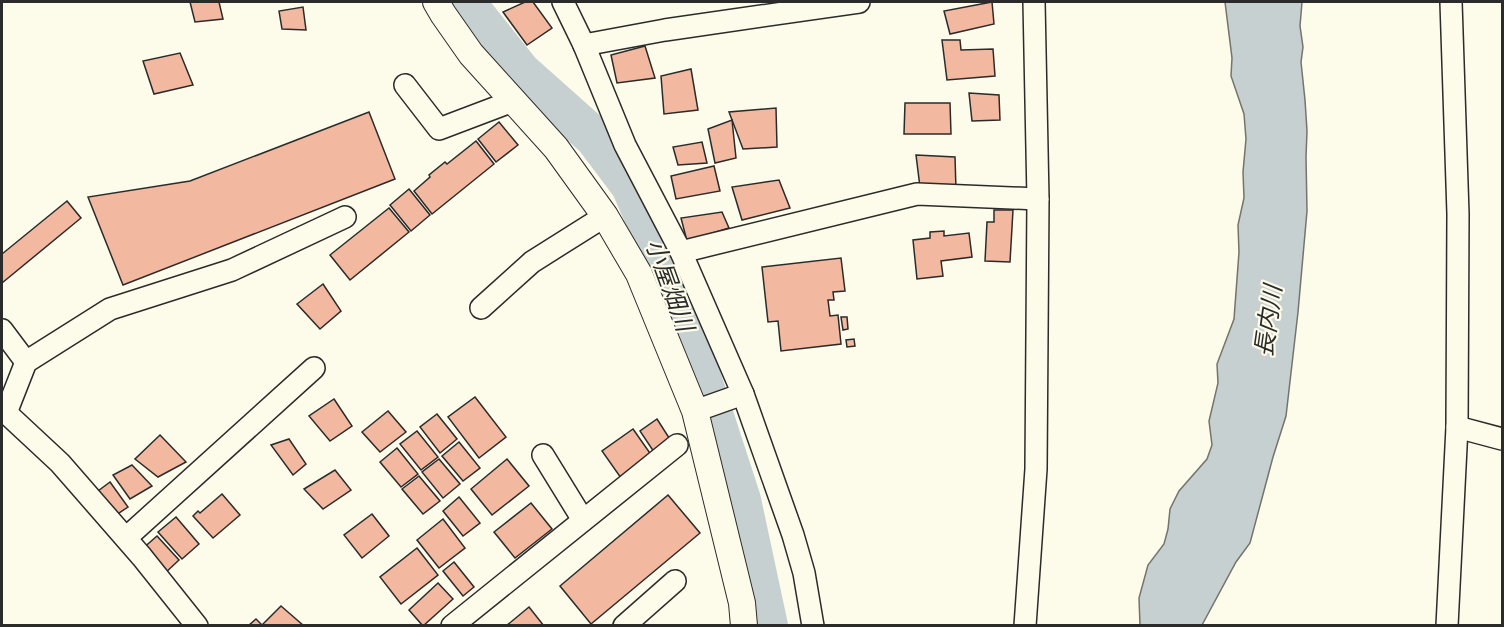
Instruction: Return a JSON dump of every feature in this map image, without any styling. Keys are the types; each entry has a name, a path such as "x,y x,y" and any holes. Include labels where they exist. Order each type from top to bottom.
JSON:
{"street":[{"path":"436,2 471,54 556,148 605,216 639,274 699,410 742,603 744,626"},
{"path":"563,2 584,45 624,145 681,252 739,396 793,535 804,573 813,626"},
{"path":"584,45 665,30 859,2"},
{"path":"1025,626 1036,469 1038,200 1034,2"},
{"path":"1447,626 1457,428 1458,214 1451,2"},
{"path":"405,85 439,129 513,100"},
{"path":"681,252 917,194 1038,200"},
{"path":"197,626 126,538 60,464 4,411 26,362 110,309 232,270 345,216"},
{"path":"482,308 532,262 605,216"},
{"path":"2,330 26,362"},
{"path":"126,538 314,368"},
{"path":"699,410 739,396"},
{"path":"1457,428 1503,438"},
{"path":"452,626 677,445"},
{"path":"543,455 583,520"},
{"path":"624,626 675,581"}],"water":[{"name":"長内川","path":"1225,2 1302,2 1300,26 1307,131 1307,211 1286,416 1250,543 1236,562 1202,625 1140,625 1139,598 1148,565 1164,544 1170,509 1179,491 1207,459 1212,445 1209,421 1218,383 1217,364 1234,319 1239,252 1238,225 1244,198 1243,172 1246,139 1244,114 1231,76 1232,58"}],"building":[{"path":"190,2 219,2 223,19 195,22"},
{"path":"525,2 533,2 552,28 527,45 503,12"},
{"path":"992,2 994,24 950,34 944,11"},
{"path":"303,7 306,30 282,29 279,11"},
{"path":"942,40 960,40 961,50 993,49 995,76 947,80"},
{"path":"645,46 655,78 617,83 611,55"},
{"path":"180,53 193,85 154,94 143,61"},
{"path":"691,69 698,110 664,114 661,76"},
{"path":"969,93 999,95 1000,120 972,121"},
{"path":"905,103 950,103 951,134 904,134"},
{"path":"776,108 777,147 743,149 729,112"},
{"path":"369,112 395,179 123,285 88,197 190,181"},
{"path":"732,120 736,158 715,163 708,129"},
{"path":"499,122 518,145 496,162 478,139"},
{"path":"476,141 494,164 432,214 414,191 445,162 447,164"},
{"path":"702,142 707,163 678,165 673,147"},
{"path":"916,155 955,157 956,190 920,187"},
{"path":"714,166 720,191 676,199 671,176"},
{"path":"779,180 790,208 742,220 732,187"},
{"path":"409,189 430,215 411,231 390,205"},
{"path":"67,201 81,218 2,283 2,254"},
{"path":"389,208 409,232 350,280 330,255"},
{"path":"994,210 1013,210 1010,262 985,261 987,222 994,222"},
{"path":"722,212 729,228 687,241 681,218"},
{"path":"944,231 944,236 969,233 972,257 941,261 943,276 917,279 913,240 930,238 930,232"},
{"path":"841,258 845,291 833,292 834,300 828,300 830,316 838,315 841,344 781,351 778,321 768,322 762,267"},
{"path":"323,284 341,311 320,329 297,304"},
{"path":"841,317 847,317 848,329 843,330"},
{"path":"854,339 855,346 847,347 846,340"},
{"path":"475,397 506,437 479,458 448,417"},
{"path":"334,399 352,426 330,441 309,416"},
{"path":"388,411 406,432 380,452 362,432"},
{"path":"437,414 457,439 440,453 420,427"},
{"path":"657,419 673,444 656,455 640,431"},
{"path":"633,429 652,456 621,478 602,451"},
{"path":"417,431 438,457 421,470 400,444"},
{"path":"160,435 186,462 158,477 135,459"},
{"path":"289,439 306,464 293,475 271,445"},
{"path":"459,442 480,468 463,481 442,456"},
{"path":"397,448 418,474 401,487 380,462"},
{"path":"439,459 460,484 443,498 422,472"},
{"path":"507,459 529,486 492,515 471,489"},
{"path":"132,465 152,486 130,499 113,475"},
{"path":"335,470 351,490 323,509 304,489"},
{"path":"419,476 440,501 423,514 402,489"},
{"path":"110,482 128,507 116,515 94,494"},
{"path":"222,494 240,515 213,538 193,516 198,511 200,513"},
{"path":"668,495 700,533 591,624 560,586"},
{"path":"459,497 480,523 463,536 443,511"},
{"path":"531,503 552,529 515,558 494,532"},
{"path":"372,514 389,536 362,558 344,535"},
{"path":"176,517 199,544 182,559 158,532"},
{"path":"443,519 465,548 439,568 417,540"},
{"path":"157,536 179,560 163,575 141,550"},
{"path":"417,548 438,575 401,604 380,577"},
{"path":"454,562 474,587 463,596 443,571"},
{"path":"438,583 453,599 423,626 409,610"},
{"path":"281,606 304,626 248,626 256,619 262,625"},
{"path":"529,607 544,626 506,626"}],"waterway":[{"name":"小屋畑川","path":"465,2 521,72 594,137 631,186 663,260 741,500 768,626"}]}
